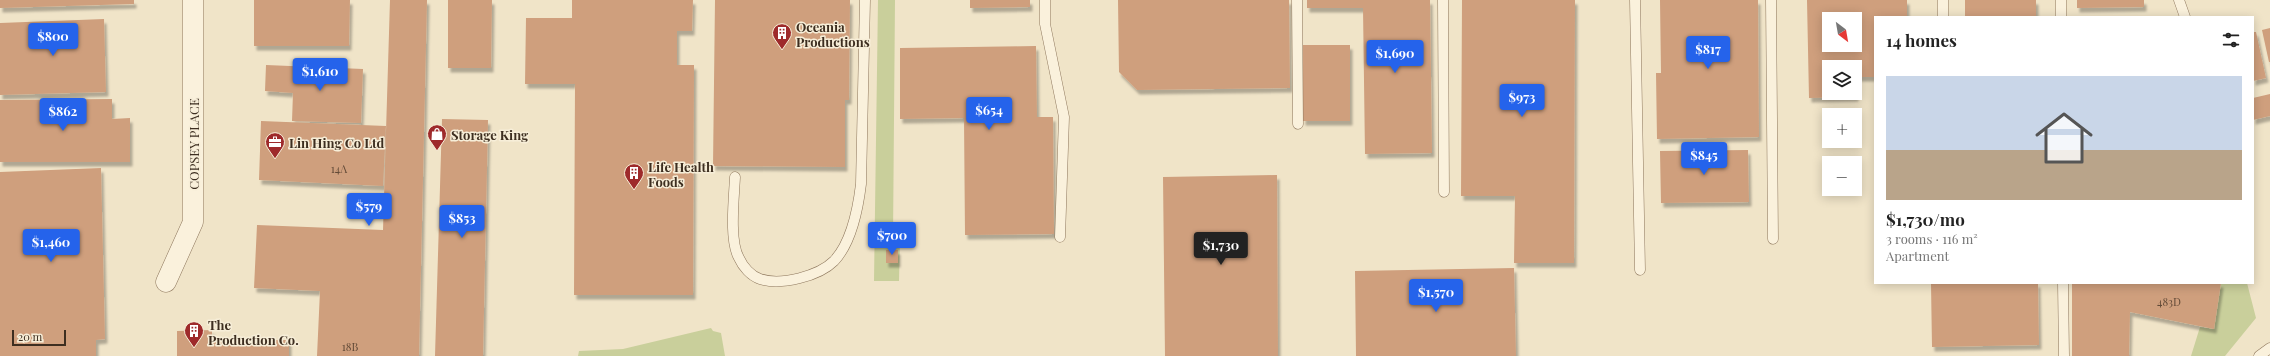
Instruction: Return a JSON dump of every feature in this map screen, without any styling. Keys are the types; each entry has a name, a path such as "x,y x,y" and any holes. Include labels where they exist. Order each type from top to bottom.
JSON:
{"street":[{"name":"COPSEY PLACE","path":"166,282 193,222 193,0"}],"lane":[{"path":"734,177 734,242 738,257 752,275 761,279 780,281 805,277 821,271 835,260 845,242 858,209 861,184 865,0"},
{"path":"1045,0 1044,24 1064,117 1060,237"},
{"path":"1297,0 1298,124"},
{"path":"1443,0 1444,192"},
{"path":"1635,0 1640,270"},
{"path":"1772,0 1773,239"},
{"path":"1943,0 1943,16"},
{"path":"2061,0 2061,16"},
{"path":"2179,0 2185,16"},
{"path":"2063,284 2064,356"},
{"path":"2259,356 2270,348"}],"green space":[{"path":"878,0 895,0 893,238 900,239 899,281 874,281"},
{"path":"2221,284 2247,284 2256,318 2225,356 2191,356 2200,327 2214,329"},
{"path":"711,328 713,331 721,333 725,356 578,356 579,351 623,349"}],"building":[{"path":"0,0 134,0 134,4 0,8"},
{"path":"254,0 350,0 349,46 254,46"},
{"path":"390,0 427,0 419,356 317,356 320,291 254,288 257,225 383,230"},
{"path":"448,0 492,0 491,68 448,68"},
{"name":"Life Health Foods","path":"572,0 693,0 692,31 677,31 677,65 694,65 693,295 574,295 575,84 525,84 526,18 572,18"},
{"name":"Oceania Productions","path":"715,0 850,0 849,100 845,100 845,167 713,166"},
{"path":"970,0 1030,0 1030,7 970,8"},
{"path":"1118,0 1289,0 1290,88 1137,90 1119,72"},
{"path":"1307,0 1430,0 1432,153 1365,154 1363,8 1307,8"},
{"path":"1462,0 1575,0 1574,263 1514,263 1515,196 1461,196"},
{"path":"1660,0 1758,0 1759,137 1657,139 1656,73 1661,73"},
{"path":"1807,0 1907,0 1907,16 1874,16 1874,77 1862,77 1862,60 1822,60 1822,98 1809,98"},
{"path":"1965,0 2036,0 2036,16 1965,16"},
{"path":"2077,0 2144,0 2144,7 2077,8"},
{"path":"104,19 106,92 0,95 0,23"},
{"path":"2270,28 2270,62 2269,62 2262,30"},
{"path":"2254,32 2256,32 2266,78 2254,81"},
{"path":"1303,45 1350,45 1350,121 1303,121"},
{"path":"1036,46 1037,117 1053,117 1054,234 965,235 964,118 900,119 900,48"},
{"path":"266,65 363,69 361,123 292,121 293,93 265,91"},
{"path":"2270,94 2270,116 2254,120 2254,98"},
{"path":"112,99 112,119 130,118 130,162 0,162 0,100"},
{"path":"442,119 488,120 483,356 435,356"},
{"path":"261,121 386,126 383,186 259,180"},
{"path":"1748,150 1749,202 1661,203 1660,151"},
{"path":"101,168 105,339 96,340 96,356 0,356 0,172"},
{"path":"1277,175 1278,356 1165,356 1163,177"},
{"path":"886,250 898,250 898,263 886,263"},
{"path":"1514,268 1516,356 1356,356 1355,271"},
{"path":"1931,284 2038,284 2039,345 1932,347"},
{"path":"2072,284 2221,284 2214,329 2130,312 2129,356 2072,356"},
{"path":"212,330 212,340 289,340 289,356 177,356 177,331"}],"place":[{"name":"Oceania Productions","path":"782,50"},
{"name":"Storage King","path":"437,151"},
{"name":"Lin Hing Co Ltd","path":"275,159"},
{"name":"Life Health Foods","path":"634,190"},
{"name":"The Production Co.","path":"194,348"}]}
